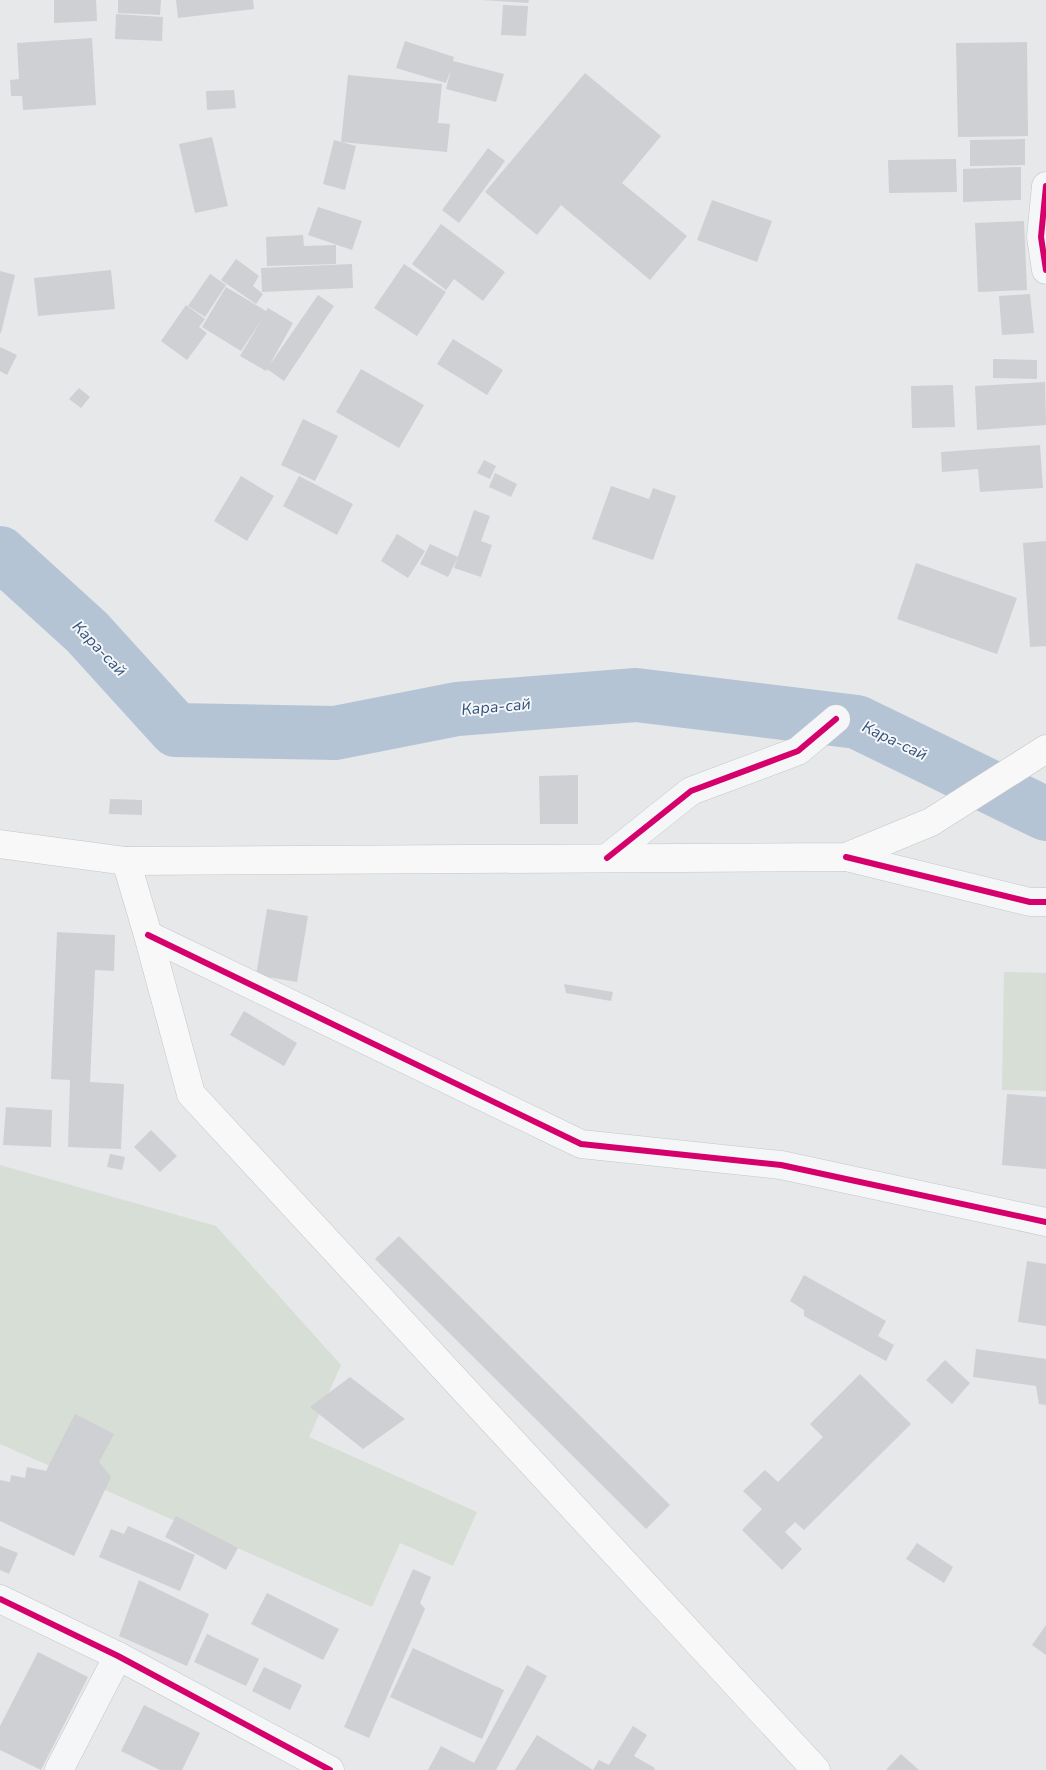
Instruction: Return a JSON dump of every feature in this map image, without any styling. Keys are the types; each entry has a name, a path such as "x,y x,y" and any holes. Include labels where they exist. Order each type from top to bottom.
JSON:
{"main road":[{"path":"0,844 126,861 846,857 931,822 1046,749"},
{"path":"126,861 191,1094 816,1770"}],"street":[{"path":"1046,186 1041,237 1046,270"},
{"path":"607,858 691,791 798,751 836,719"},
{"path":"846,857 1030,902 1046,902"},
{"path":"148,935 581,1144 781,1165 1046,1222"},
{"path":"0,1599 118,1656 330,1770"},
{"path":"59,1770 118,1656"}],"shaded area":[{"path":"1004,972 1046,973 1046,1091 1002,1090"},
{"path":"0,1165 216,1226 341,1365 309,1437 477,1512 453,1566 400,1543 372,1607 0,1444"}],"building":[{"path":"54,0 96,0 97,21 54,23"},
{"path":"118,0 161,0 160,15 118,13"},
{"path":"176,0 253,0 254,9 178,18"},
{"path":"481,0 529,0 528,3"},
{"path":"503,5 528,6 526,36 501,35"},
{"path":"116,14 163,17 162,41 115,39"},
{"path":"92,38 96,105 23,110 22,96 11,96 10,80 19,79 17,43"},
{"path":"405,41 454,57 453,61 504,74 496,102 446,89 451,69 446,83 396,68"},
{"path":"1027,42 1028,136 958,137 956,43"},
{"path":"585,73 661,136 622,183 687,236 650,280 561,205 537,235 485,192"},
{"path":"348,75 442,84 438,123 450,124 447,152 341,142"},
{"path":"234,90 236,108 207,110 206,91"},
{"path":"212,137 228,206 195,213 179,144"},
{"path":"1025,139 1025,165 970,166 970,140"},
{"path":"334,140 356,146 345,190 323,184"},
{"path":"488,148 505,161 459,223 442,210"},
{"path":"956,159 957,192 889,193 888,160"},
{"path":"1021,167 1021,200 963,202 963,169"},
{"path":"712,200 772,221 757,262 697,240"},
{"path":"318,207 362,221 352,250 308,235"},
{"path":"1024,221 1027,290 978,292 975,223"},
{"path":"441,224 505,272 483,301 454,279 446,290 412,264"},
{"path":"303,235 304,246 336,245 336,264 267,266 266,237"},
{"path":"236,259 259,276 253,286 263,294 256,304 221,280"},
{"path":"352,264 353,288 262,292 261,268"},
{"path":"404,264 446,292 417,336 374,308"},
{"path":"111,270 115,309 38,316 34,278"},
{"path":"0,271 15,275 1,333 0,333"},
{"path":"210,274 226,285 205,317 188,306"},
{"path":"226,287 266,311 268,308 293,323 269,366 318,295 334,306 284,381 267,369 266,371 240,356 262,319 241,351 202,327"},
{"path":"1030,294 1034,333 1002,335 999,296"},
{"path":"186,305 205,319 199,327 207,333 187,360 161,341"},
{"path":"453,339 503,370 487,395 437,364"},
{"path":"0,347 17,355 7,375 0,371"},
{"path":"993,359 1037,360 1037,379 993,378"},
{"path":"361,369 424,405 399,448 336,412"},
{"path":"1045,382 1046,425 977,430 975,386"},
{"path":"953,385 955,427 912,428 911,386"},
{"path":"79,388 90,397 81,408 69,399"},
{"path":"303,419 338,436 315,481 281,465"},
{"path":"1040,445 1043,488 980,492 978,469 942,472 941,452"},
{"path":"484,460 496,466 490,479 477,473"},
{"path":"495,473 517,484 511,497 489,487"},
{"path":"241,476 274,496 247,541 214,521"},
{"path":"299,476 353,504 337,535 283,506"},
{"path":"611,486 649,499 653,488 676,496 653,560 592,539"},
{"path":"474,510 490,516 481,541 492,545 481,577 454,568"},
{"path":"397,534 425,551 408,578 381,561"},
{"path":"1046,541 1046,646 1030,647 1023,543"},
{"path":"430,544 458,557 448,577 420,564"},
{"path":"916,563 1017,598 997,654 897,619"},
{"path":"578,775 578,824 540,824 539,776"},
{"path":"110,799 142,800 142,815 109,814"},
{"path":"267,909 308,916 297,982 256,975"},
{"path":"57,932 115,935 114,971 95,970 90,1082 124,1084 121,1149 68,1147 70,1080 51,1079"},
{"path":"564,984 613,992 611,1001 566,993"},
{"path":"244,1011 297,1043 284,1066 230,1035"},
{"path":"1007,1094 1046,1097 1046,1169 1002,1165"},
{"path":"6,1107 52,1110 51,1147 3,1145"},
{"path":"151,1130 177,1156 160,1172 134,1147"},
{"path":"110,1154 125,1157 122,1170 107,1167"},
{"path":"399,1236 670,1505 646,1529 375,1259"},
{"path":"1027,1261 1046,1264 1046,1326 1018,1322"},
{"path":"804,1275 886,1321 878,1336 894,1345 886,1361 804,1316 804,1310 790,1301"},
{"path":"976,1349 1046,1359 1046,1405 1039,1404 1036,1386 973,1377"},
{"path":"945,1360 970,1383 952,1404 926,1380"},
{"path":"860,1374 911,1424 804,1530 795,1522 785,1532 802,1549 782,1570 742,1530 762,1509 743,1491 765,1470 778,1482 823,1437 810,1424"},
{"path":"350,1377 405,1419 363,1449 310,1407"},
{"path":"75,1414 114,1434 99,1462 111,1477 74,1556 0,1521 0,1480 10,1482 11,1475 25,1478 27,1467 46,1471"},
{"path":"176,1516 238,1548 226,1570 165,1537"},
{"path":"128,1526 195,1555 180,1591 99,1557 111,1529 124,1534"},
{"path":"917,1543 953,1567 944,1583 906,1559"},
{"path":"0,1546 18,1553 9,1574 0,1570"},
{"path":"413,1569 431,1577 420,1603 425,1609 369,1738 344,1727"},
{"path":"139,1580 209,1614 187,1666 119,1636"},
{"path":"267,1593 339,1629 323,1660 251,1624"},
{"path":"1046,1625 1046,1655 1032,1645"},
{"path":"207,1634 259,1659 246,1686 194,1662"},
{"path":"413,1648 504,1690 482,1739 390,1697"},
{"path":"38,1652 88,1677 41,1770 0,1750 0,1726"},
{"path":"527,1665 547,1676 496,1770 428,1770 441,1746 474,1763"},
{"path":"264,1667 302,1685 290,1710 252,1691"},
{"path":"144,1705 200,1733 182,1770 160,1770 121,1751"},
{"path":"633,1726 647,1735 634,1756 655,1768 654,1770 593,1770 599,1760 609,1765"},
{"path":"537,1735 593,1770 515,1770"},
{"path":"901,1754 919,1770 886,1770"}],"waterway":[{"name":"Кара-сай","path":"0,553 87,632 176,730 335,733 457,709 636,695 857,722 1046,814"}],"cycle path":[{"path":"1046,186 1041,237 1046,270"},
{"path":"607,858 691,791 798,751 836,719"},
{"path":"846,857 1030,902 1046,902"},
{"path":"148,935 581,1144 781,1165 1046,1222"},
{"path":"0,1599 118,1656 330,1770"}]}
